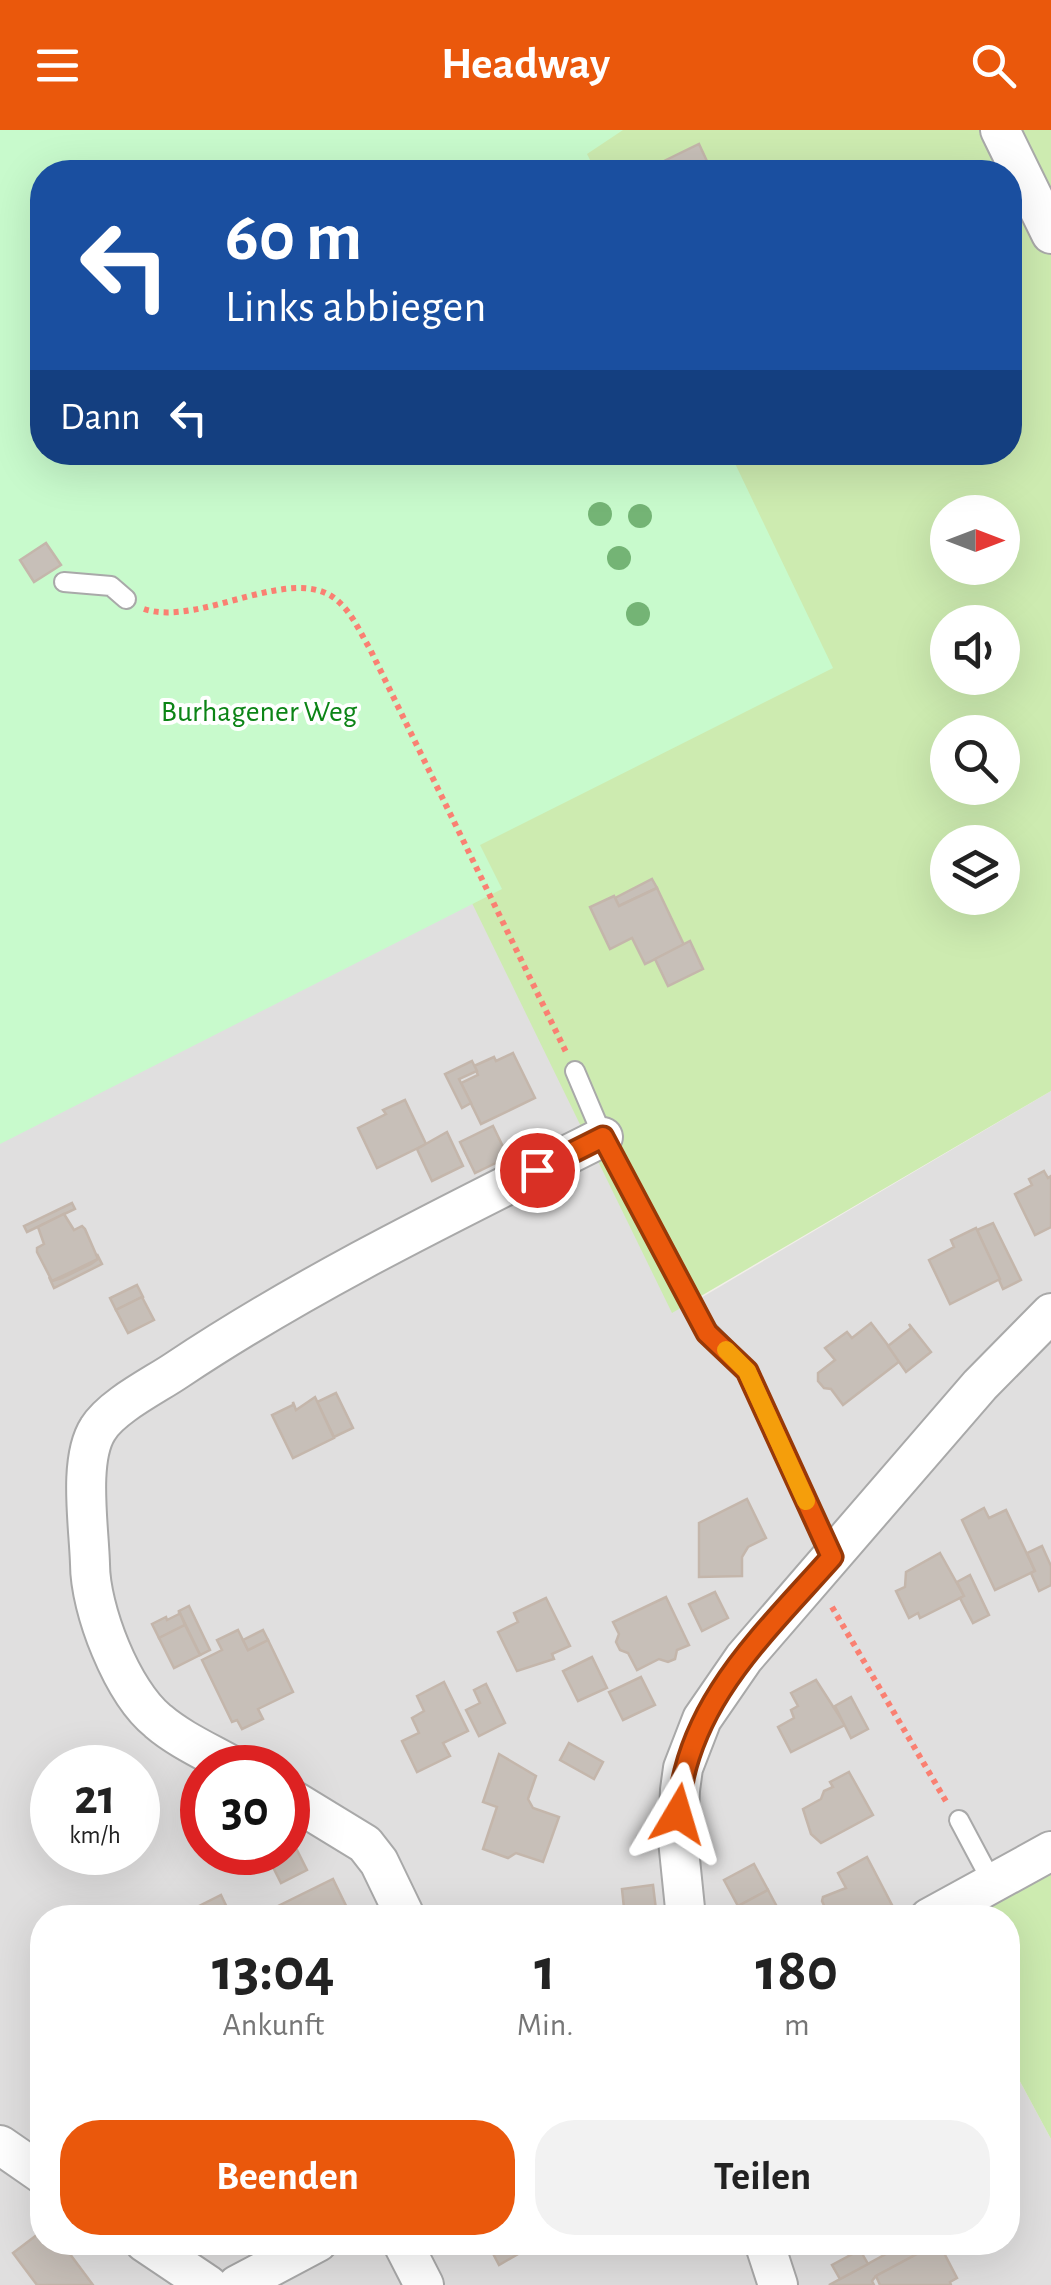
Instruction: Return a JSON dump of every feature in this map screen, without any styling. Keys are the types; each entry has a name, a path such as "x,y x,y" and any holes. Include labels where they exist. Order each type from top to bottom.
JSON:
{"street":[{"path":"1000,130 1015,160"},
{"path":"1022,175 1051,234"},
{"path":"196,1745 150,1714 126,1676 98,1617 90,1586 87,1479 98,1428 110,1415 193,1360 337,1271 603,1137"},
{"path":"685,1905 678,1814 684,1768 692,1743 718,1693 980,1385 1051,1313"},
{"path":"310,1810 365,1844 379,1862 400,1905"},
{"path":"952,1905 1051,1851"},
{"path":"0,2146 30,2166"},
{"path":"163,2255 208,2285"},
{"path":"237,2285 294,2255"},
{"path":"409,2255 424,2285"},
{"path":"768,2255 778,2285"}],"lane":[{"path":"64,582 111,586 126,599"},
{"path":"575,1071 603,1137 707,1333 747,1371 823,1567"},
{"path":"960,1820 992,1882"}],"path":[{"path":"126,599 146,611 164,614 186,613 285,588 326,592 340,602 370,649 575,1071"},
{"path":"823,1567 932,1781 960,1820"}],"shaded area":[{"path":"471,900 694,1302 1051,1091 1051,1868 979,1905 30,1905 30,2255 1020,2255 1020,2081 1051,2139 1051,2285 0,2285 0,1138"}],"green space":[{"name":"Burhagener Weg","path":"0,130 623,130 587,154 590,160 30,160 30,465 736,465 833,668 480,845 502,889 0,1144"},
{"path":"538,130 1051,130 1051,1091 672,1313 471,901 430,465 1022,465 1022,160 517,160"},
{"path":"1051,1868 1051,2139 1020,2081 1020,1905 981,1905"}],"building":[{"path":"699,144 706,160 666,160"},
{"path":"46,543 61,565 34,582 20,560"},
{"path":"652,879 657,888 619,906 615,898"},
{"path":"657,888 684,945 645,964 632,938 610,949 590,907 614,896 619,906"},
{"path":"690,941 703,969 668,986 655,959"},
{"path":"513,1053 535,1098 481,1124 461,1083 478,1075 474,1066"},
{"path":"472,1061 477,1071 459,1079 471,1103 462,1108 445,1074"},
{"path":"405,1100 426,1144 377,1168 358,1128"},
{"path":"493,1126 508,1157 475,1173 460,1142"},
{"path":"447,1132 463,1166 432,1181 417,1149"},
{"path":"1044,1171 1048,1178 1051,1176 1051,1227 1035,1235 1015,1194 1032,1185 1029,1179"},
{"path":"72,1203 75,1209 27,1232 24,1226"},
{"path":"64,1214 74,1230 82,1226 85,1229 98,1259 52,1281 37,1252 44,1244 38,1227"},
{"path":"993,1223 1021,1280 1003,1289 977,1230"},
{"path":"976,1228 1000,1279 950,1304 929,1260 954,1247 951,1240"},
{"path":"97,1254 102,1264 54,1288 49,1277 52,1281 62,1278 91,1264 98,1259"},
{"path":"137,1285 143,1297 116,1310 110,1298"},
{"path":"142,1297 154,1320 128,1333 116,1310"},
{"path":"871,1323 900,1361 843,1405 831,1389 818,1381 818,1373 835,1360 825,1348 847,1332 852,1338"},
{"path":"909,1324 931,1352 906,1372 888,1346 911,1328"},
{"path":"336,1393 353,1428 334,1437 317,1402"},
{"path":"315,1397 334,1438 293,1458 272,1415 293,1402 296,1410"},
{"path":"747,1499 766,1538 748,1547 742,1557 742,1576 699,1577 699,1523"},
{"path":"984,1508 989,1518 1006,1510 1035,1571 995,1590 962,1520"},
{"path":"1042,1546 1051,1566 1051,1585 1039,1591 1027,1553"},
{"path":"940,1553 964,1596 920,1618 918,1613 909,1618 896,1591 905,1587 906,1572"},
{"path":"970,1575 989,1615 973,1623 960,1598 964,1596 957,1582"},
{"path":"715,1592 728,1618 702,1631 689,1604"},
{"path":"666,1597 689,1645 677,1650 675,1659 659,1659 637,1670 616,1642 619,1634 613,1622"},
{"path":"546,1598 570,1646 552,1654 554,1659 517,1671 498,1632 518,1622 514,1613"},
{"path":"189,1606 210,1650 200,1655 179,1611"},
{"path":"179,1611 185,1625 159,1638 152,1624"},
{"path":"185,1625 200,1655 174,1668 159,1638"},
{"path":"238,1630 248,1650 268,1640 293,1692 258,1709 263,1719 242,1729 237,1720 232,1722 202,1660 222,1650 217,1640"},
{"path":"263,1630 268,1640 248,1650 243,1640"},
{"path":"592,1657 607,1688 578,1701 563,1671"},
{"path":"641,1677 655,1705 623,1720 609,1692"},
{"path":"816,1680 845,1725 791,1752 778,1727 794,1718 791,1710 798,1706 791,1693"},
{"path":"444,1682 468,1731 443,1743 450,1756 417,1772 402,1741 419,1733 412,1718 424,1711 417,1696"},
{"path":"486,1684 505,1723 479,1736 466,1710 480,1703 474,1690"},
{"path":"851,1697 868,1729 851,1738 835,1706"},
{"path":"569,1743 603,1762 594,1779 560,1760"},
{"path":"499,1754 536,1776 528,1799 533,1808 559,1817 543,1862 516,1853 508,1858 483,1849 497,1807 483,1802"},
{"path":"849,1772 873,1815 821,1843 811,1834 803,1809 833,1787 830,1782"},
{"path":"867,1857 892,1905 824,1905 823,1897 846,1888 838,1873"},
{"path":"754,1864 768,1890 737,1905 724,1880"},
{"path":"277,1875 297,1875 281,1883"},
{"path":"333,1879 346,1905 280,1905"},
{"path":"653,1885 655,1905 624,1905 622,1889"},
{"path":"768,1890 776,1905 740,1905"},
{"path":"221,1895 226,1905 201,1905"},
{"path":"30,2240 30,2255 71,2255 93,2285 37,2285 13,2253"},
{"path":"494,2255 516,2255 499,2265"},
{"path":"851,2255 863,2255 868,2264 840,2279 832,2265"},
{"path":"884,2255 915,2255 876,2276 874,2285 829,2285"},
{"path":"915,2255 945,2255 957,2278 951,2285 880,2285 876,2276"}],"slow traffic":[{"path":"726,1350 747,1371 806,1501"}],"route":[{"path":"537,1170 603,1137 707,1333 747,1371 832,1557 744,1658 702,1719 684,1768 678,1814"}]}
